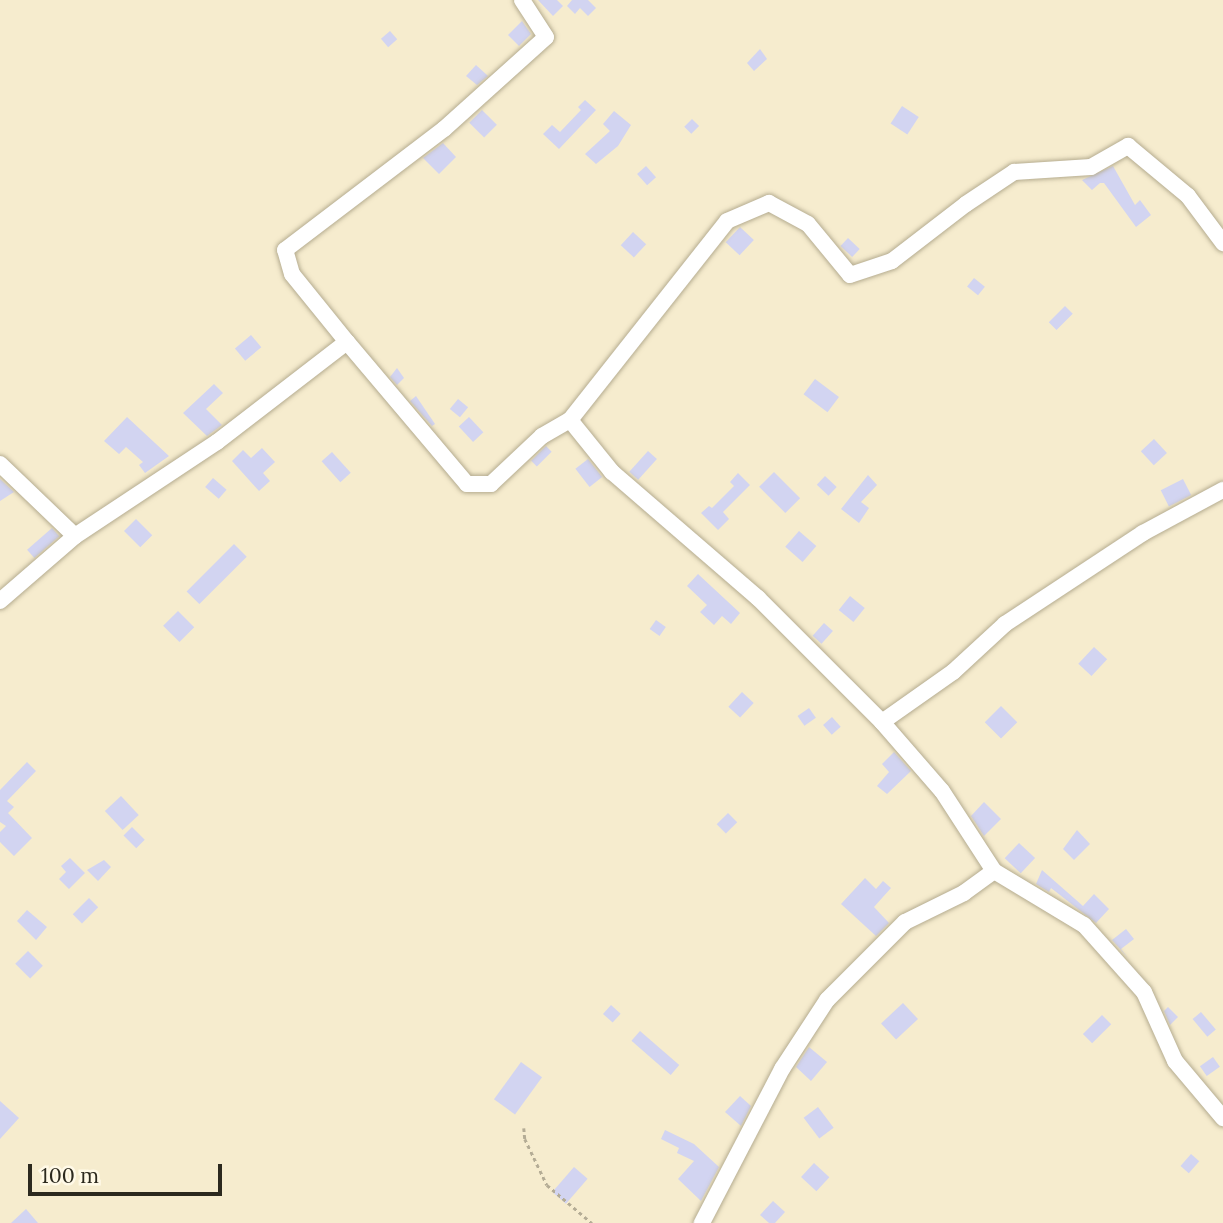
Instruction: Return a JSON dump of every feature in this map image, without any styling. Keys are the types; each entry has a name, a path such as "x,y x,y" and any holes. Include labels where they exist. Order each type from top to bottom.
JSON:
{"street":[{"path":"522,0 546,37 444,129 285,250 292,274 467,484 491,484 542,436 570,420 727,221 769,203 808,224 849,275 892,261 965,204 1014,172 1091,167 1128,146 1188,196 1223,243"},
{"path":"0,601 75,536 217,442 348,342"},
{"path":"570,420 612,472 758,598 882,722 942,791 994,871 1084,925 1144,992 1175,1062 1223,1118"},
{"path":"0,464 75,536"},
{"path":"882,722 953,672 1005,624 1143,533 1223,489"},
{"path":"702,1223 782,1069 827,1000 905,922 964,893 994,871"}],"path":[{"path":"524,1128 525,1139 547,1185 592,1223"}],"building":[{"path":"538,0 557,0 563,6 553,16"},
{"path":"572,0 588,0 596,8 588,16 580,8 575,14 567,6"},
{"path":"522,21 531,34 519,46 508,35"},
{"path":"390,31 397,39 388,47 381,39"},
{"path":"760,49 767,59 754,71 747,63"},
{"path":"476,65 488,76 477,85 466,76"},
{"path":"585,100 596,110 559,149 543,134 552,125 560,132 581,110 578,107"},
{"path":"902,106 919,117 907,135 891,124"},
{"path":"482,110 497,125 484,138 469,123"},
{"path":"614,111 631,125 618,146 596,164 585,154 610,131 603,124"},
{"path":"692,119 699,126 691,134 684,127"},
{"path":"443,143 456,157 439,174 423,158"},
{"path":"646,166 656,177 647,185 637,174"},
{"path":"1113,166 1135,205 1140,200 1151,215 1136,227 1104,183 1092,190 1082,180"},
{"path":"740,227 754,240 740,255 726,242"},
{"path":"633,232 646,244 634,257 621,245"},
{"path":"848,238 860,249 852,257 840,246"},
{"path":"974,278 985,287 978,295 967,287"},
{"path":"1065,306 1073,314 1057,330 1049,322"},
{"path":"251,335 261,347 245,361 235,348"},
{"path":"397,368 404,378 397,385 390,377"},
{"path":"815,379 839,397 828,412 804,394"},
{"path":"214,384 223,393 206,409 222,425 207,436 183,413"},
{"path":"416,396 435,424 432,426 410,401"},
{"path":"458,399 468,407 460,417 450,409"},
{"path":"127,417 169,456 145,473 139,465 143,462 126,447 119,454 104,441"},
{"path":"469,417 483,432 473,442 459,427"},
{"path":"1154,439 1167,453 1154,465 1141,451"},
{"path":"546,446 552,452 537,467 531,461"},
{"path":"262,448 275,462 263,473 270,481 259,491 232,461 243,450 251,458"},
{"path":"648,451 657,459 638,480 629,472"},
{"path":"332,452 351,473 340,482 322,461"},
{"path":"588,459 602,477 590,487 575,469"},
{"path":"774,472 800,498 785,513 759,487"},
{"path":"738,473 750,485 723,512 729,519 718,530 701,513 709,506 712,508 734,486 730,482"},
{"path":"868,475 877,485 861,502 869,508 859,523 841,509"},
{"path":"825,476 837,487 829,496 817,485"},
{"path":"213,478 227,490 219,499 205,487"},
{"path":"0,479 14,492 0,501"},
{"path":"1183,479 1191,495 1169,506 1161,490"},
{"path":"136,519 152,535 140,547 124,531"},
{"path":"52,528 59,536 34,558 27,550"},
{"path":"799,531 816,546 803,562 785,547"},
{"path":"234,544 247,557 199,604 187,591"},
{"path":"698,574 740,613 731,624 722,616 714,625 700,612 707,605 687,586"},
{"path":"850,596 865,608 853,622 839,610"},
{"path":"178,611 194,627 179,642 163,626"},
{"path":"656,620 666,627 660,636 650,629"},
{"path":"824,623 833,631 822,644 813,636"},
{"path":"1094,647 1107,659 1091,676 1078,664"},
{"path":"742,692 754,703 740,718 728,707"},
{"path":"1001,706 1017,722 1001,739 985,722"},
{"path":"809,708 816,718 804,726 798,716"},
{"path":"832,717 841,727 832,735 823,725"},
{"path":"894,752 911,771 887,794 877,786 889,772 882,764"},
{"path":"27,762 36,771 7,801 14,807 8,813 32,838 14,856 0,842 0,832 6,826 0,822 0,790"},
{"path":"121,796 139,815 123,830 105,811"},
{"path":"984,802 1001,819 984,836 971,816"},
{"path":"728,813 737,822 726,834 717,824"},
{"path":"132,827 145,840 136,848 124,835"},
{"path":"1077,830 1090,844 1074,860 1063,849"},
{"path":"1019,843 1035,858 1021,873 1005,858"},
{"path":"70,858 85,873 69,889 59,879 66,872 61,866"},
{"path":"104,860 111,867 98,881 87,870"},
{"path":"1042,870 1083,906 1094,894 1109,909 1096,923 1051,888 1049,892 1036,884"},
{"path":"865,878 876,889 883,881 891,888 874,907 889,923 876,936 841,904"},
{"path":"89,898 98,907 82,923 73,914"},
{"path":"27,910 47,927 36,940 17,921"},
{"path":"1126,929 1134,939 1121,949 1129,959 1112,940"},
{"path":"28,951 43,966 30,979 15,964"},
{"path":"903,1003 918,1019 896,1040 881,1023"},
{"path":"611,1005 621,1014 613,1023 603,1014"},
{"path":"1168,1007 1178,1017 1170,1025 1164,1011"},
{"path":"1201,1012 1216,1030 1207,1037 1193,1019"},
{"path":"1102,1015 1111,1024 1092,1043 1083,1034"},
{"path":"640,1031 679,1065 671,1075 631,1041"},
{"path":"809,1047 827,1062 811,1081 796,1067"},
{"path":"1213,1057 1220,1067 1207,1076 1200,1066"},
{"path":"521,1062 542,1077 515,1114 494,1099"},
{"path":"740,1096 751,1106 741,1126 725,1112"},
{"path":"0,1101 19,1118 0,1139"},
{"path":"818,1107 834,1128 819,1139 804,1118"},
{"path":"665,1130 694,1144 719,1167 701,1201 678,1179 694,1161 677,1153 679,1148 661,1139"},
{"path":"1191,1154 1199,1161 1189,1173 1181,1166"},
{"path":"814,1163 829,1177 816,1191 801,1177"},
{"path":"574,1167 588,1179 566,1204 552,1192"},
{"path":"773,1201 785,1212 775,1223 769,1223 760,1215"},
{"path":"26,1209 38,1223 11,1223"}]}
